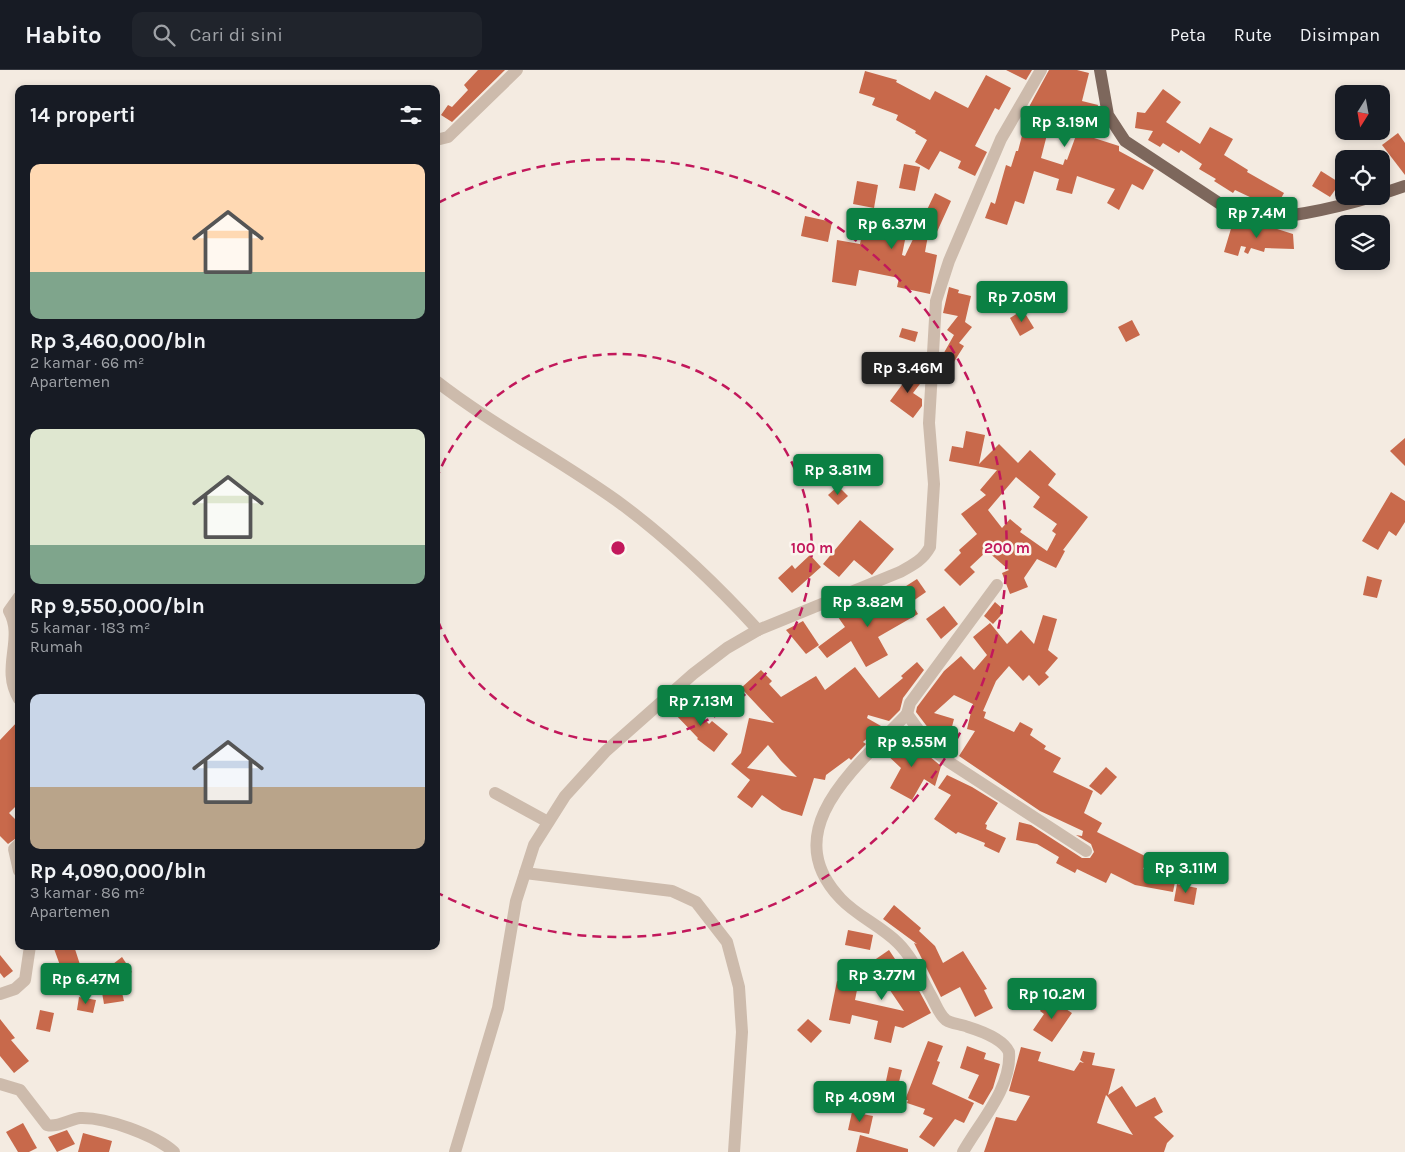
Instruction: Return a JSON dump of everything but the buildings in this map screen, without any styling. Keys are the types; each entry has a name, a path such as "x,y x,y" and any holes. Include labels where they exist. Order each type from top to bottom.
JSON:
{"main road":[{"path":"1100,70 1108,116 1125,141 1237,215 1257,218 1318,211 1341,205"},
{"path":"1390,191 1405,186"}],"street":[{"path":"440,139 448,137 517,70"},
{"path":"455,1152 498,1008 516,901 534,845 565,796 606,751 693,674 727,648 758,630 900,572 921,560 930,547 934,484 929,422 936,302 949,261 1001,139 1041,70"},
{"path":"440,384 462,401 622,504 671,542 716,584 758,630"},
{"path":"963,1152 999,1093 1009,1058 1007,1048 990,1036 945,1019 907,954 897,942 841,900 822,874 815,850 815,840 824,808 856,768 907,714 910,703 997,585"},
{"path":"15,600 4,609 12,617 6,675 11,691 15,695"},
{"path":"907,714 933,750 1086,851"},
{"path":"495,793 548,822"},
{"path":"525,873 672,891 696,902 727,942 739,987 742,1032 734,1152"},
{"path":"0,994 15,989 25,980 29,950"},
{"path":"0,1084 20,1090 47,1125 53,1126 80,1118 103,1120 164,1143 174,1152"}]}
